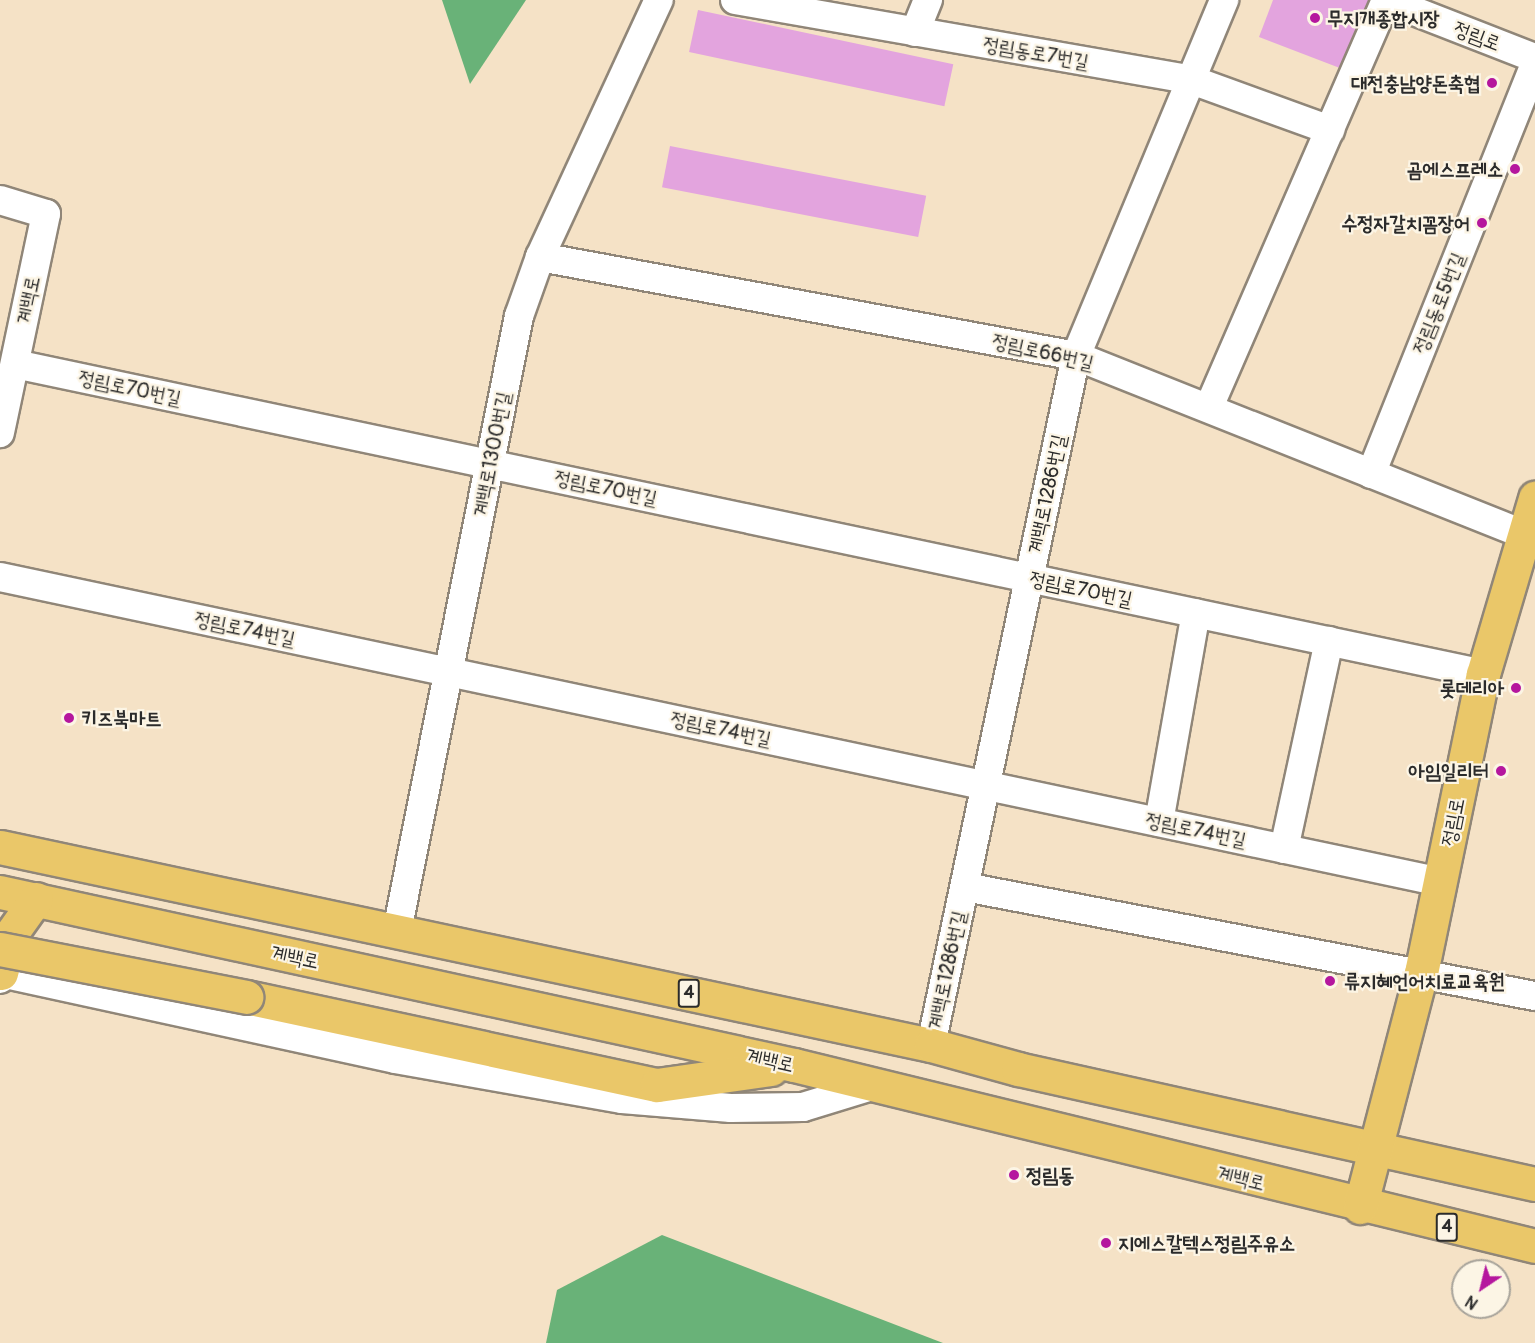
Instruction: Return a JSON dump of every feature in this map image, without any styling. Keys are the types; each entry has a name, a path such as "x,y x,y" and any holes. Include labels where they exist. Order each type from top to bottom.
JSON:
{"main road":[{"name":"정림로","path":"1360,1207 1421,973 1483,674 1528,536 1535,498"},
{"name":"4","path":"0,847 931,1044 1018,1069 1376,1146 1535,1184"},
{"name":"계백로","path":"0,892 794,1065 869,1087 1360,1207 1535,1246"},
{"path":"36,900 11,934 0,968 657,1085 794,1065"}],"street":[{"name":"계백로1300번길","path":"397,931 519,316 540,257 658,0"},
{"name":"정림동로7번길","path":"735,0 1192,80 1330,130"},
{"path":"915,32 928,0"},
{"name":"계백로1286번길","path":"931,1044 1076,356 1224,0"},
{"path":"1209,407 1386,0"},
{"name":"정림로","path":"1386,0 1535,58"},
{"name":"정림동로5번길","path":"1371,474 1535,65"},
{"name":"계백로","path":"0,200 46,214 0,433"},
{"name":"정림로66번길","path":"540,257 1076,356 1209,407 1528,536"},
{"name":"정림로70번길","path":"15,364 1483,674"},
{"name":"정림로74번길","path":"0,577 1441,882"},
{"path":"1159,822 1196,613"},
{"path":"1284,849 1329,641"},
{"path":"965,887 1535,996"},
{"path":"242,1011 622,1099 731,1108 802,1107 869,1087"}],"green space":[{"path":"442,0 526,0 470,84"},
{"path":"662,1235 943,1343 546,1343 557,1290"}],"building":[{"name":"무지개종합시장","path":"1273,0 1371,0 1345,70 1259,37"},
{"path":"698,10 953,64 944,106 689,52"},
{"path":"670,146 926,196 918,237 662,187"}],"place":[{"name":"무지개종합시장","path":"1315,18"},
{"name":"대전충남양돈축협","path":"1492,83"},
{"name":"곰에스프레소","path":"1515,169"},
{"name":"수정자갈치꼼장어","path":"1482,223"},
{"name":"롯데리아","path":"1516,688"},
{"name":"키즈북마트","path":"69,718"},
{"name":"아임일리터","path":"1501,771"},
{"name":"류지혜언어치료교육원","path":"1330,981"},
{"name":"정림동","path":"1014,1175"},
{"name":"지에스칼텍스정림주유소","path":"1106,1243"}]}
